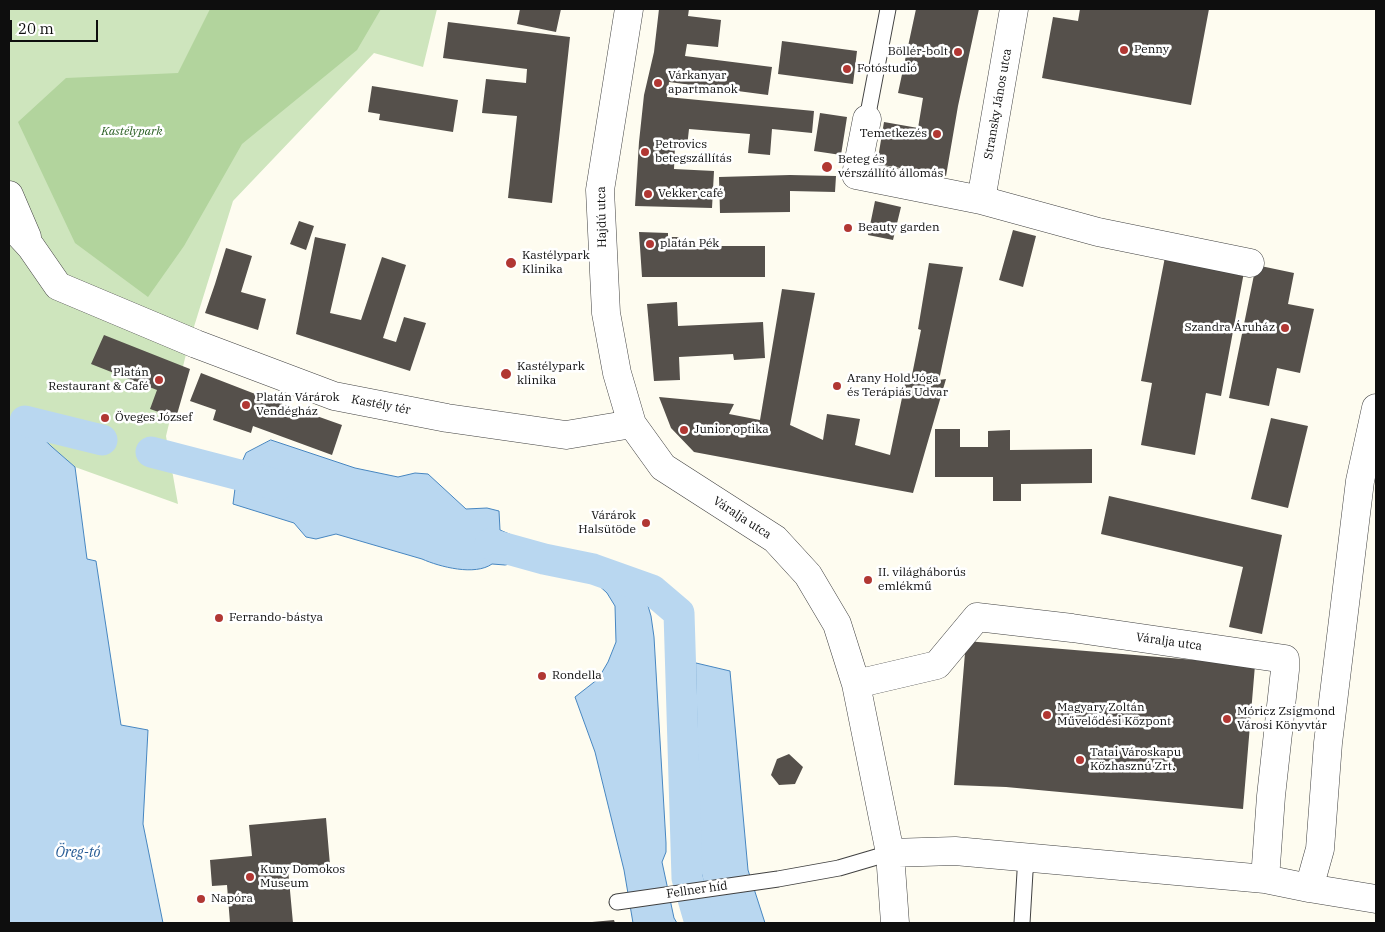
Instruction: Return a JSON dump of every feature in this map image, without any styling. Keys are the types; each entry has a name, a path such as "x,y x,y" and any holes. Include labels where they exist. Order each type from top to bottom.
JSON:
{"street":[{"name":"Hajdú utca","path":"628,9 600,190 606,312 617,373 632,424"},
{"name":"Stransky János utca","path":"981,200 1014,9"},
{"path":"867,119 856,174 981,200 1098,232 1250,263"},
{"path":"9,195 31,247"},
{"path":"9,223 31,247"},
{"name":"Kastély tér","path":"31,247 58,286 196,344 334,396 447,418 566,435 632,424"},
{"path":"1309,888 1320,849 1330,734 1368,478 1376,408"},
{"name":"Váralja utca","path":"632,424 663,467 774,539 808,575 837,624 856,684 890,853 895,923"},
{"name":"Váralja utca","path":"856,684 937,664 977,617 1072,628 1285,659 1270,796 1265,880"},
{"path":"890,853 955,850 1265,880 1376,899"}],"lane":[{"path":"867,119 888,9"},
{"name":"Fellner híd","path":"617,902 778,879 839,868 890,853"},
{"path":"1022,923 1025,872 1029,858"}],"green space":[{"name":"Kastélypark","path":"9,9 437,9 423,67 374,53 233,201 188,346 166,436 178,504 75,467 25,421 9,421"},
{"path":"210,9 381,9 357,50 242,144 184,246 148,297 75,243 18,122 66,78 178,73"}],"water":[{"name":"Öreg-tó","path":"9,421 25,421 75,467 87,559 96,561 121,725 148,730 143,824 163,923 9,923"},
{"path":"271,440 355,468 398,477 415,473 428,474 466,509 487,508 499,511 500,530 516,537 527,548 533,550 530,561 505,565 492,564 485,568 467,570 457,569 336,534 316,539 306,537 294,523 233,504 237,473 246,453"},
{"path":"578,553 638,572 651,616 654,637 666,843 666,852 662,862 674,918 677,923 633,923 624,870 595,752 575,697 598,679 608,662 616,642 615,606 607,593 594,581 570,572"},
{"path":"696,663 730,671 748,870 765,923 713,923 700,867"}],"building":[{"path":"520,9 561,9 556,32 517,24"},
{"path":"659,9 689,9 688,16 721,20 718,47 687,44 685,56 772,67 768,95 669,82 667,97 814,111 812,133 772,129 770,155 748,153 750,134 689,129 687,147 675,146 674,169 714,171 712,208 635,206 644,95 654,52"},
{"path":"916,9 979,9 958,106 946,176 877,164 884,122 918,128 923,98 898,93"},
{"name":"Penny","path":"1080,9 1209,9 1191,105 1042,78 1053,17 1078,21"},
{"path":"448,22 570,37 552,203 508,198 517,116 482,113 486,79 526,83 527,69 443,58"},
{"path":"782,41 857,51 853,84 778,74"},
{"path":"372,86 458,100 453,132 379,120 380,114 368,112"},
{"path":"820,113 847,117 841,155 814,151"},
{"path":"836,176 835,192 790,191 790,212 720,213 719,177"},
{"path":"875,201 901,207 893,240 868,235"},
{"path":"299,221 314,226 306,250 290,244"},
{"path":"1013,230 1036,236 1023,287 999,280"},
{"path":"639,232 668,233 668,237 680,237 680,246 765,246 765,277 642,277"},
{"path":"315,237 346,244 330,313 361,320 382,257 406,265 383,338 396,342 404,317 426,323 410,371 296,334"},
{"path":"226,248 252,256 241,292 266,299 258,330 205,313"},
{"path":"1165,257 1244,272 1221,396 1206,393 1195,455 1141,445 1152,383 1141,381"},
{"path":"929,263 963,267 939,380 946,379 913,493 694,452 671,428 659,397 734,404 729,414 760,420 782,289 815,293 790,425 823,440 827,414 860,419 855,445 890,455 907,374 912,375 921,330 918,329"},
{"path":"1256,265 1294,273 1288,304 1314,309 1300,373 1277,368 1269,406 1229,398"},
{"path":"677,302 678,326 763,322 765,358 734,360 733,354 679,357 680,380 654,381 647,304"},
{"name":"Platán Restaurant & Café","path":"104,335 190,369 176,418 150,409 157,390 91,364"},
{"path":"201,373 342,425 332,455 253,426 251,433 213,420 216,410 190,401"},
{"path":"1271,418 1308,426 1288,508 1251,499"},
{"path":"935,429 960,429 960,447 988,447 988,431 1010,430 1010,450 1092,449 1092,483 1021,484 1021,501 993,501 993,477 935,477"},
{"path":"1109,496 1282,535 1262,634 1229,627 1243,567 1101,534"},
{"path":"966,641 1255,665 1243,809 1006,787 954,785"},
{"path":"789,754 803,767 795,784 779,785 771,775 777,759"},
{"name":"Kuny Domokos Museum","path":"326,818 330,865 288,869 293,923 230,923 227,885 212,886 210,860 252,856 249,825"},
{"path":"614,920 615,923 592,923 592,922"}],"waterway":[{"path":"25,421 102,440"},
{"path":"151,452 278,485"},
{"path":"490,544 544,559 593,569 652,590 679,613 687,878 700,923"}],"place":[{"name":"Penny","path":"1124,50"},
{"name":"Böllér-bolt","path":"958,52"},
{"name":"Fotóstudió","path":"847,69"},
{"name":"Várkanyar apartmanok","path":"658,83"},
{"name":"Temetkezés","path":"937,134"},
{"name":"Petrovics betegszállítás","path":"645,152"},
{"name":"Beteg és vérszállító állomás","path":"827,167"},
{"name":"Vekker café","path":"648,194"},
{"name":"Beauty garden","path":"848,228"},
{"name":"platán Pék","path":"650,244"},
{"name":"Kastélypark Klinika","path":"511,263"},
{"name":"Szandra Áruház","path":"1285,328"},
{"name":"Kastélypark klinika","path":"506,374"},
{"name":"Platán Restaurant & Café","path":"159,380"},
{"name":"Arany Hold Jóga és Terápiás Udvar","path":"837,386"},
{"name":"Platán Várárok Vendégház","path":"246,405"},
{"name":"Öveges József","path":"105,418"},
{"name":"Junior optika","path":"684,430"},
{"name":"Várárok Halsütöde","path":"646,523"},
{"name":"II. világháborús emlékmű","path":"868,580"},
{"name":"Ferrando-bástya","path":"219,618"},
{"name":"Rondella","path":"542,676"},
{"name":"Magyary Zoltán Művelődési Központ","path":"1047,715"},
{"name":"Móricz Zsigmond Városi Könyvtár","path":"1227,719"},
{"name":"Tatai Városkapu Közhasznú Zrt.","path":"1080,760"},
{"name":"Kuny Domokos Museum","path":"250,877"},
{"name":"Napóra","path":"201,899"}]}
